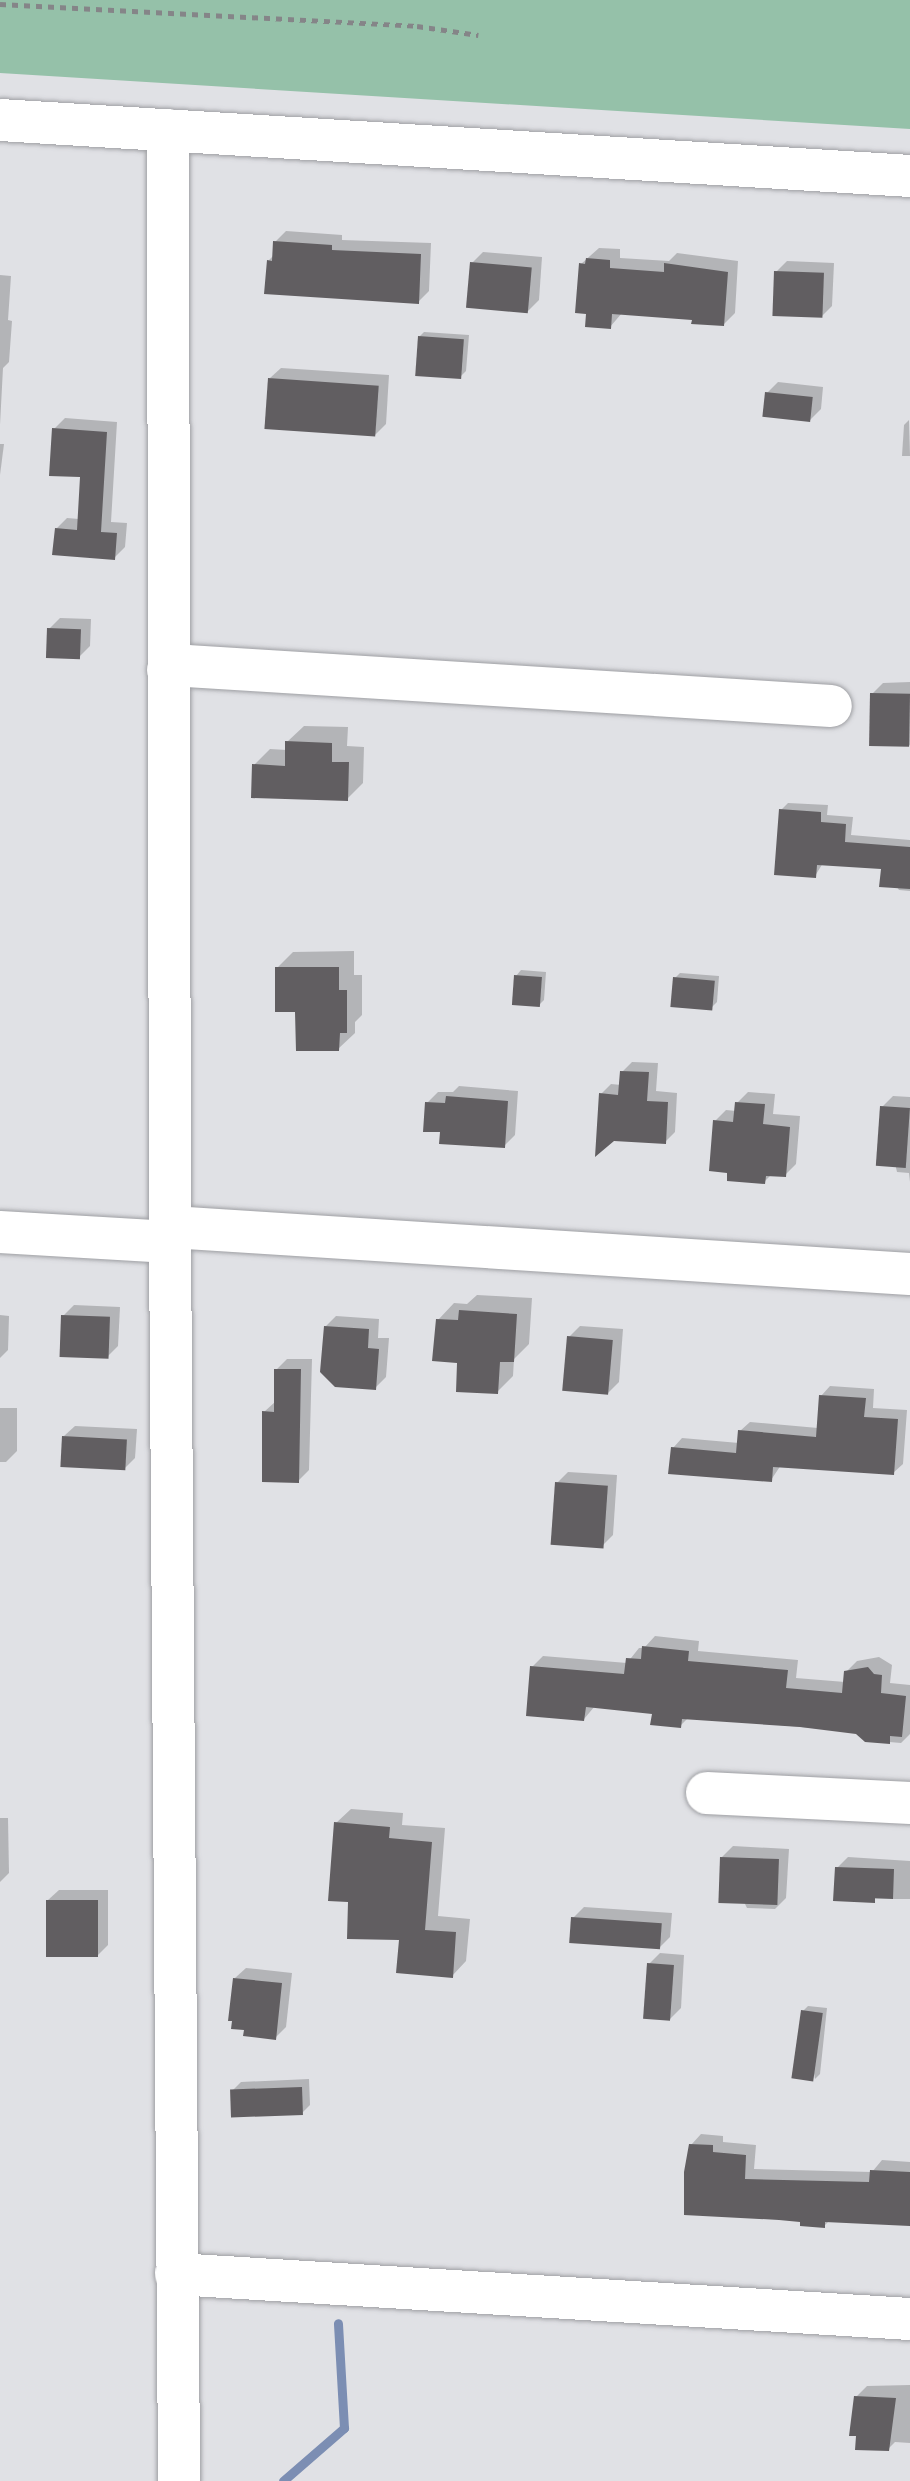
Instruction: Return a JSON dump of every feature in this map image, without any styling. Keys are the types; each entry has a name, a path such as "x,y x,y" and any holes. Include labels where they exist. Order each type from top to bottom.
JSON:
{"street":[{"path":"0,120 910,176"},
{"path":"168,130 170,1234 179,2481"},
{"path":"168,670 187,666 831,706"},
{"path":"0,1232 170,1234 910,1274"},
{"path":"707,1793 910,1803"},
{"path":"176,2274 910,2319"}],"path":[{"path":"0,4 417,26 478,35"}],"green space":[{"path":"0,0 910,0 910,129 0,73"}],"building":[{"path":"273,241 332,245 332,250 421,254 419,304 264,294 267,260 272,261"},
{"path":"586,258 610,260 610,268 664,272 664,263 728,272 724,326 691,324 692,320 612,314 611,329 585,327 586,314 575,313 579,263 585,264"},
{"path":"470,262 532,267 528,313 466,308"},
{"path":"774,271 824,273 822,318 772,316"},
{"path":"418,336 464,339 461,379 415,376"},
{"path":"268,378 379,386 375,437 264,429"},
{"path":"765,392 813,397 810,422 762,417"},
{"path":"52,428 107,432 101,532 117,533 115,560 52,555 55,528 77,530 80,477 49,476"},
{"path":"47,628 81,629 80,659 46,658"},
{"path":"870,693 910,694 909,747 869,746"},
{"path":"285,741 332,743 332,762 349,762 348,801 251,798 252,764 285,766"},
{"path":"779,809 821,812 821,822 846,824 845,842 910,847 910,889 879,887 881,869 817,865 816,878 774,875"},
{"path":"275,967 339,967 339,990 347,990 347,1033 340,1033 339,1051 296,1051 295,1012 275,1012"},
{"path":"514,975 542,977 540,1007 512,1005"},
{"path":"673,977 715,981 712,1011 670,1007"},
{"path":"620,1071 649,1072 647,1101 668,1102 666,1144 614,1141 595,1157 599,1093 618,1095"},
{"path":"446,1096 508,1101 505,1148 439,1144 440,1132 423,1132 425,1102 445,1103"},
{"path":"735,1102 765,1104 763,1124 790,1127 786,1177 766,1176 765,1184 727,1181 727,1173 709,1171 713,1120 733,1122"},
{"path":"880,1106 910,1108 906,1168 876,1166"},
{"path":"459,1310 517,1314 514,1362 500,1362 498,1394 456,1392 457,1363 432,1361 436,1319 458,1320"},
{"path":"61,1315 110,1317 109,1359 60,1357"},
{"path":"324,1326 369,1329 368,1348 379,1349 376,1390 335,1387 320,1372"},
{"path":"567,1336 613,1340 608,1395 562,1391"},
{"path":"274,1369 301,1369 299,1483 262,1482 262,1411 274,1412"},
{"path":"819,1395 866,1398 864,1417 898,1419 894,1475 773,1467 772,1482 668,1474 671,1447 736,1453 738,1430 816,1437"},
{"path":"62,1436 127,1439 125,1470 60,1467"},
{"path":"555,1482 608,1486 603,1549 551,1545"},
{"path":"642,1646 689,1651 688,1661 788,1670 786,1688 842,1693 844,1671 868,1667 874,1674 882,1675 881,1693 906,1696 902,1737 890,1736 890,1744 865,1742 856,1734 682,1719 681,1728 650,1725 652,1714 586,1707 584,1721 526,1716 530,1666 624,1674 626,1658 641,1659"},
{"path":"334,1822 390,1827 389,1838 432,1842 425,1930 456,1932 453,1978 396,1973 399,1940 347,1939 348,1902 328,1901"},
{"path":"720,1857 779,1859 777,1905 718,1903"},
{"path":"835,1867 894,1869 893,1899 875,1898 875,1903 833,1901"},
{"path":"46,1900 98,1900 98,1957 46,1957"},
{"path":"571,1917 662,1923 660,1949 569,1943"},
{"path":"647,1963 674,1965 670,2021 643,2019"},
{"path":"233,1978 282,1983 276,2040 243,2036 244,2030 231,2029 232,2021 228,2021"},
{"path":"801,2010 823,2013 813,2081 791,2078"},
{"path":"302,2087 303,2115 231,2117 230,2090"},
{"path":"689,2144 713,2145 713,2152 746,2155 745,2179 869,2182 870,2170 910,2172 910,2226 825,2222 825,2228 779,2220 684,2215 684,2172"},
{"path":"854,2396 896,2398 889,2451 855,2450 856,2436 849,2436"}],"waterway":[{"path":"283,2481 344,2428 338,2323"}]}
